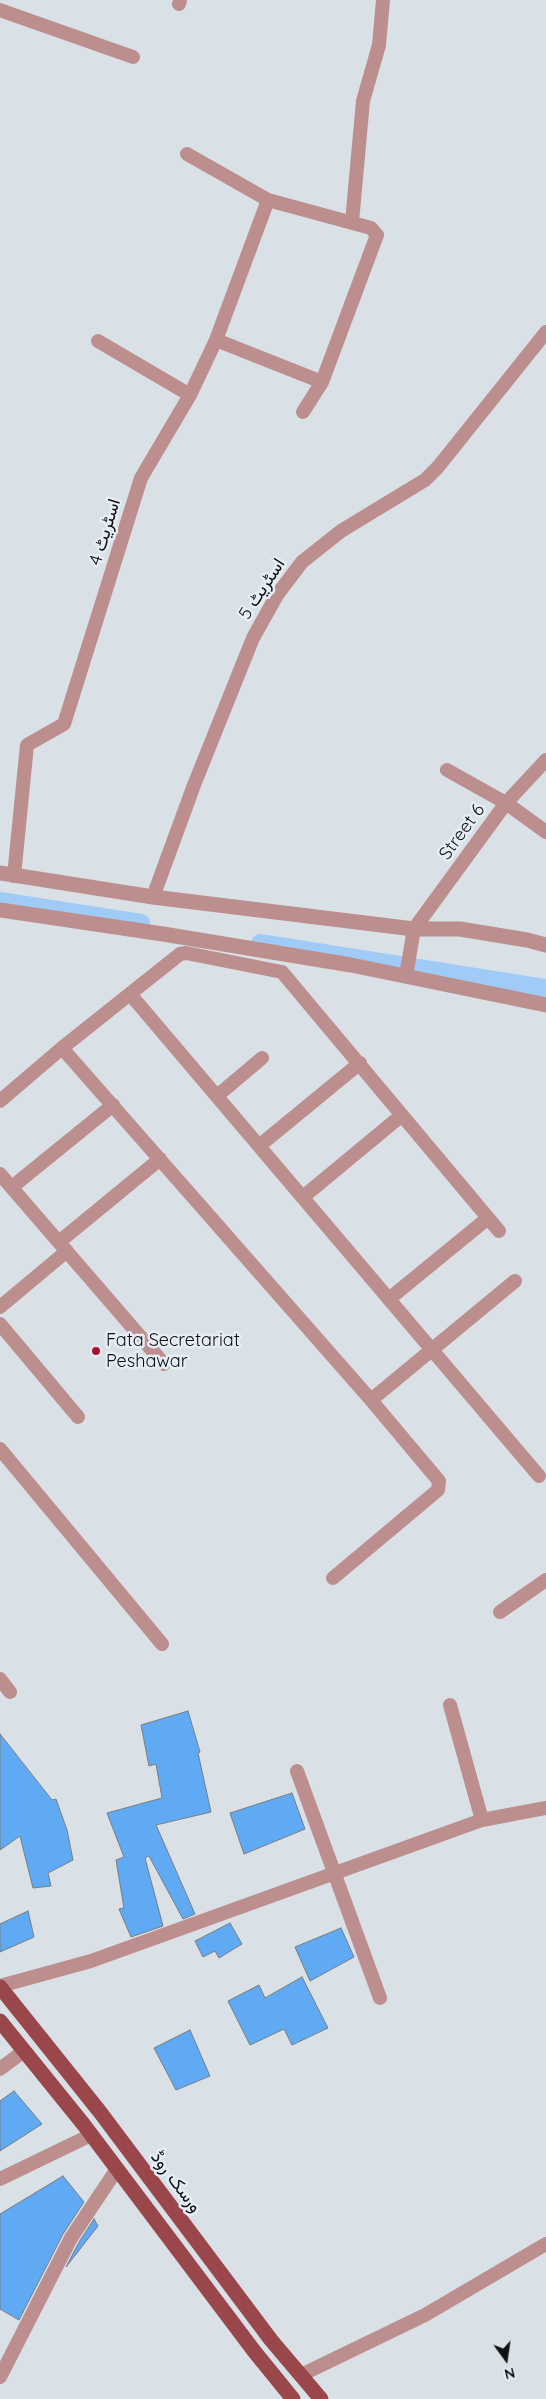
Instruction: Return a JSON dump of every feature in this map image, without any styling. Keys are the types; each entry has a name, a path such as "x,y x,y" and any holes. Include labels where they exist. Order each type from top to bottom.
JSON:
{"main road":[{"name":"ورسک روڈ","path":"0,1987 74,2080 271,2340 321,2399"},
{"path":"0,2021 91,2135 254,2351 293,2399"},
{"path":"58,2093 74,2080"},
{"path":"164,2233 180,2219"}],"street":[{"path":"352,222 363,101 379,45 383,0"},
{"path":"0,10 134,57"},
{"path":"187,154 268,200 371,228 377,235 376,243 322,382 303,412"},
{"name":"اسٹریٹ 4","path":"7,875 27,745 64,724 141,478 190,395 216,340 268,200"},
{"name":"اسٹریٹ 5","path":"153,897 194,785 253,638 276,595 302,562 341,531 425,480 438,467 546,332"},
{"path":"216,340 322,382"},
{"path":"98,342 190,395"},
{"name":"Street 6","path":"413,930 506,803 546,760"},
{"path":"447,770 506,803 546,832"},
{"path":"7,875 153,897 413,930 460,929 527,940 546,946"},
{"path":"0,910 164,934 351,965 546,1005"},
{"path":"406,976 413,930"},
{"path":"0,1101 62,1048 180,954 186,953 282,972 499,1231"},
{"path":"130,994 539,1476"},
{"path":"62,1048 371,1400 439,1481 438,1490 333,1578"},
{"path":"217,1096 262,1058"},
{"path":"259,1146 360,1063"},
{"path":"12,1187 113,1105"},
{"path":"303,1197 402,1116"},
{"path":"0,1307 160,1159"},
{"path":"0,1174 164,1364"},
{"path":"390,1299 488,1218"},
{"path":"371,1400 514,1281"},
{"path":"0,1324 78,1417"},
{"path":"0,1450 162,1644"},
{"path":"500,1612 546,1580"},
{"path":"0,1679 10,1692"},
{"path":"450,1705 482,1820"},
{"path":"297,1771 380,1998"},
{"path":"0,1987 91,1961 482,1820 546,1808"},
{"path":"0,2069 24,2051"},
{"path":"0,2179 91,2135"},
{"path":"0,2377 71,2238 117,2169"},
{"path":"301,2375 425,2315 546,2244"}],"building":[{"path":"188,1711 200,1752 198,1753 211,1812 156,1825 195,1914 183,1919 149,1856 145,1858 163,1926 131,1937 119,1909 124,1908 116,1860 124,1857 107,1813 162,1798 156,1764 149,1766 141,1725"},
{"path":"0,1734 52,1800 56,1799 67,1830 73,1860 48,1873 51,1886 33,1888 20,1836 0,1850"},
{"path":"292,1793 305,1829 244,1854 230,1813"},
{"path":"28,1911 34,1937 0,1952 0,1924"},
{"path":"230,1923 242,1944 219,1958 215,1951 203,1957 195,1941"},
{"path":"341,1928 354,1957 310,1981 295,1947"},
{"path":"302,1977 328,2028 292,2045 284,2029 250,2045 228,2001 259,1985 265,1998"},
{"path":"190,2030 210,2076 176,2090 154,2048"},
{"path":"14,2091 42,2124 0,2151 0,2101"},
{"path":"63,2176 84,2202 63,2234 19,2320 0,2309 0,2214"},
{"path":"94,2219 98,2226 66,2267 79,2242"}],"waterway":[{"path":"0,901 141,923"},
{"path":"260,943 546,988"}],"place":[{"name":"Fata Secretariat Peshawar","path":"96,1351"}]}
